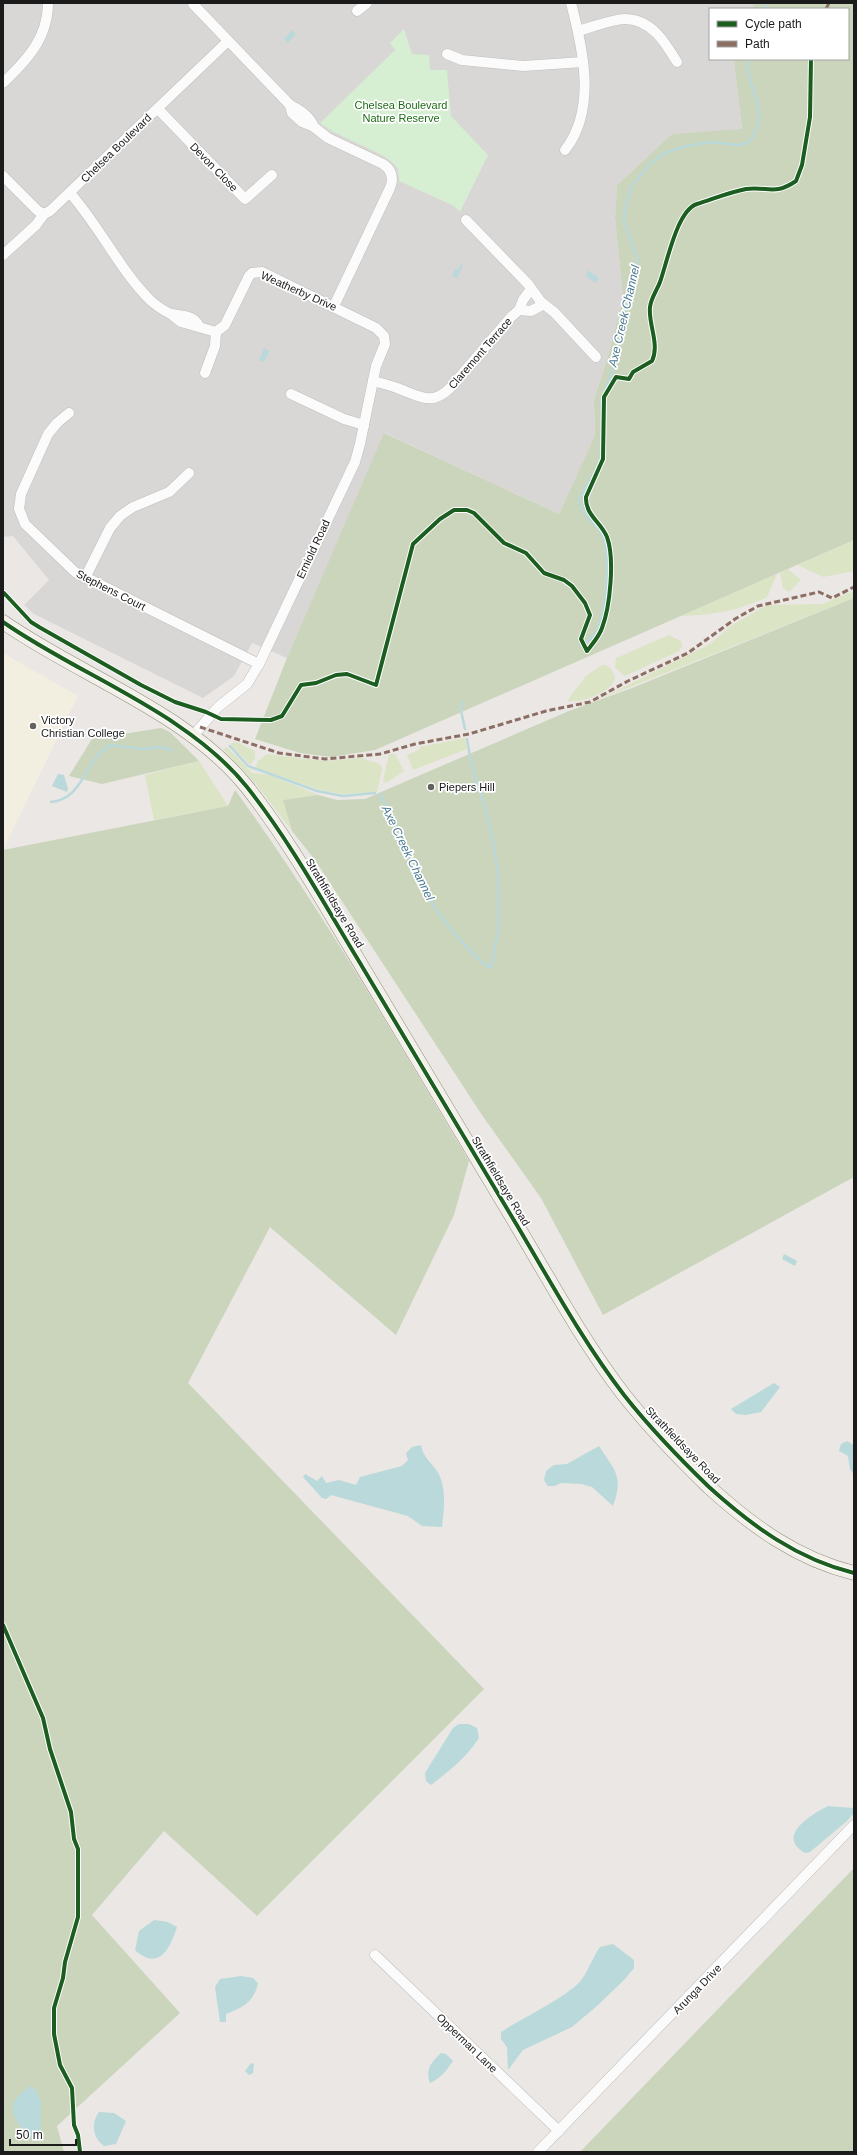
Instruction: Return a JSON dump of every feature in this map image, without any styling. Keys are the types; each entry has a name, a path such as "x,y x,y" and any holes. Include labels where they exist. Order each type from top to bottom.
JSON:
{"main road":[{"path":"3,622 115,689"},
{"path":"3,632 23,645 115,689"},
{"name":"Strathfieldsaye Road","path":"115,689 158,714 192,738 234,773 278,829 564,1303 623,1394 685,1464 749,1522 773,1539 799,1553 831,1567 854,1573"}],"street":[{"path":"3,83 28,59 37,46 45,26 48,3"},
{"path":"565,150 575,136 581,117 584,90 583,62 578,31 571,3"},
{"path":"194,4 290,105 292,113 297,119 314,127 328,138 383,164 389,169 392,176 390,188 334,306"},
{"path":"578,31 625,18 646,24 662,38 677,62"},
{"name":"Chelsea Boulevard","path":"5,259 44,214 50,211 70,193 228,41"},
{"path":"447,54 462,60 522,66 583,62"},
{"name":"Devon Close","path":"158,109 245,199 272,175"},
{"path":"3,176 38,211 44,214"},
{"path":"70,193 88,213 114,255 144,293 154,303 171,314 194,319 199,326 216,332"},
{"path":"466,220 544,304 596,357"},
{"name":"Weatherby Drive","path":"204,375 215,346 216,332 224,325 248,276 257,272 268,274 334,306 376,328 384,336"},
{"name":"Claremont Terrace","path":"373,381 422,398 432,398 441,395 451,387 511,317 519,310 523,300 531,289"},
{"name":"Claremont Terrace","path":"519,310 531,311 544,304"},
{"name":"Erniold Road","path":"192,738 218,707 247,684 355,462 376,366 385,344 384,336"},
{"path":"291,394 344,419 364,425"},
{"name":"Stephens Court","path":"68,413 48,434 21,494 19,509 25,524 69,568 85,578 258,664"},
{"path":"85,578 110,528 120,516 133,507 169,492 189,474"},
{"name":"Arunga Drive","path":"538,2152 854,1825"},
{"name":"Opperman Lane","path":"375,1956 559,2131"}],"shaded area":[{"path":"3,3 754,3 752,8 709,8 709,60 735,60 742,130 672,134 617,185 615,218 623,296 608,356 594,400 595,435 559,514 385,433 287,658 252,643 234,676 203,698 34,614 24,605 49,580 13,536 3,537"},
{"name":"Victory Christian College","path":"3,653 78,696 3,850"}],"green space":[{"path":"754,3 854,3 854,540 375,750 331,757 300,753 255,739 287,658 384,433 559,514 595,435 594,400 608,356 623,297 615,218 617,185 672,134 742,129 735,60 849,60 849,8 752,8"},
{"name":"Chelsea Boulevard Nature Reserve","path":"404,29 412,54 429,55 430,70 447,70 451,116 488,155 460,212 454,206 399,181 397,168 384,156 328,129 320,123 395,50 390,43"},
{"path":"854,540 854,571 823,577 798,565"},
{"path":"788,569 801,580 789,592 783,588 780,573"},
{"path":"777,574 767,597 756,602 725,611 681,616"},
{"path":"854,591 854,598 600,699 710,644 732,625 767,605 822,604"},
{"path":"854,598 854,1177 603,1315 541,1198 482,1115 315,860 292,831 283,800 318,795 337,800 365,799 569,711 632,688"},
{"path":"669,635 681,641 682,646 679,651 625,676 615,667 616,658"},
{"path":"602,665 609,667 615,677 609,688 588,699 567,701 586,676"},
{"path":"161,728 170,732 199,761 102,784 69,776 92,739"},
{"path":"465,738 467,749 413,770 407,755 419,750 420,747"},
{"path":"233,742 239,743 255,751 255,758 250,765 231,745"},
{"path":"227,747 252,773 270,775 318,795 283,800 292,831 257,785 223,749"},
{"path":"267,754 323,761 361,758 380,764 382,769 377,792 343,794 320,790 256,768 257,762"},
{"path":"389,754 395,754 404,771 386,783 383,781"},
{"path":"199,761 228,806 154,820 145,775"},
{"path":"235,790 267,835 327,926 469,1161 454,1215 396,1335 270,1227 188,1383 484,1689 257,1916 164,1831 92,1915 180,2013 57,2126 64,2152 3,2152 3,850 228,806"},
{"path":"854,1868 854,2152 580,2152"}],"water":[{"path":"292,30 296,34 288,43 284,39"},
{"path":"461,263 463,265 457,278 452,276 455,269 458,270"},
{"path":"588,270 599,278 596,283 586,276"},
{"path":"264,348 270,351 264,362 259,360"},
{"path":"58,774 64,775 68,789 67,792 52,786"},
{"path":"784,1254 797,1261 795,1266 782,1259"},
{"path":"774,1383 780,1387 761,1412 746,1415 736,1414 731,1409"},
{"path":"847,1441 854,1445 854,1475 850,1469 848,1456 839,1451 841,1444"},
{"path":"421,1445 423,1453 440,1477 444,1491 442,1527 422,1526 408,1516 331,1495 326,1499 322,1498 303,1477 305,1474 317,1481 322,1476 326,1483 339,1480 356,1485 360,1477 402,1466 408,1460 406,1453 412,1447"},
{"path":"599,1446 613,1468 618,1480 618,1487 613,1506 592,1487 581,1484 561,1483 555,1486 548,1486 544,1480 546,1471 554,1465 567,1464"},
{"path":"459,1724 469,1724 477,1728 479,1738 463,1758 431,1785 426,1781 425,1773 453,1728"},
{"path":"828,1806 853,1808 854,1813 847,1821 810,1852 805,1853 797,1846 794,1840 795,1833 799,1826 813,1814"},
{"path":"154,1920 168,1922 177,1927 167,1949 162,1955 151,1959 143,1956 135,1950 139,1931"},
{"path":"613,1944 634,1960 634,1968 625,1979 597,2006 572,2027 523,2050 508,2070 507,2047 501,2039 501,2032 556,2000 576,1985 582,1979 600,1947"},
{"path":"241,1976 253,1978 258,1983 254,1995 243,2006 226,2014 226,2022 220,2022 215,1987 220,1979"},
{"path":"441,2053 446,2054 453,2061 443,2074 430,2083 428,2074 430,2066"},
{"path":"251,2063 254,2064 253,2073 249,2075 245,2071"},
{"path":"31,2086 37,2091 41,2102 41,2140 34,2141 21,2127 13,2113 13,2106 16,2100 21,2093"},
{"path":"99,2112 114,2113 126,2121 116,2144 104,2146 97,2138 94,2125 96,2116"}],"waterway":[{"name":"Axe Creek Channel","path":"765,8 766,3"},
{"name":"Axe Creek Channel","path":"580,645 595,634 599,626 605,601 607,570 605,544 599,530 582,509 579,499 597,468 600,458 602,434 601,400 615,365 625,311 636,272 637,258 624,221 625,209 631,187 649,165 663,154 682,147 709,142 738,145 748,143 756,131 759,119 759,109 749,79 747,69 748,60"},
{"name":"Axe Creek Channel","path":"463,702 460,706 465,729"},
{"name":"Axe Creek Channel","path":"379,794 400,834 412,865 433,904 459,938 481,961 491,968 499,926 498,871 489,821 471,763 467,739"},
{"name":"Axe Creek Channel","path":"51,802 62,799 71,794 78,786 95,759 102,751 111,745 142,749 159,747 172,750"},
{"name":"Axe Creek Channel","path":"230,746 248,766 317,791 343,796 375,793"}],"marked path":[{"path":"826,8 829,3"},
{"path":"200,727 279,753 325,759 380,754 415,744 469,734 546,711 590,702 628,681 688,653 735,619 758,606 819,592 832,598 854,587"}],"cycle path":[{"path":"3,595 4,593 31,622 39,627 141,685 175,702 206,712 221,719 271,720 282,716 301,685 316,683 336,675 347,674 376,685 413,544 440,519 454,510 467,510 474,513 504,543 526,553 544,573 564,580 572,586 585,603 590,615 581,639 587,651 601,631 605,619 611,570 611,558 607,537 591,514 586,503 586,497 603,459 604,397 616,377 629,379 633,372 652,361 655,348 650,307 660,282 678,226 690,208 697,204 740,190 754,188 771,190 788,186 796,181 802,165 810,117 811,60"},
{"path":"3,622 33,642 164,716 194,737 222,761 247,787 277,828 305,871 564,1305 593,1351 624,1395 654,1431 687,1465 709,1487 742,1515 759,1528 794,1550 833,1567 854,1573"},
{"path":"3,1625 43,1718 50,1749 71,1812 74,1839 78,1849 78,1917 54,2008 54,2034 60,2065 72,2088 74,2125 78,2135 80,2152"}],"place":[{"name":"Victory Christian College","path":"33,726"},
{"name":"Piepers Hill","path":"431,787"}]}
